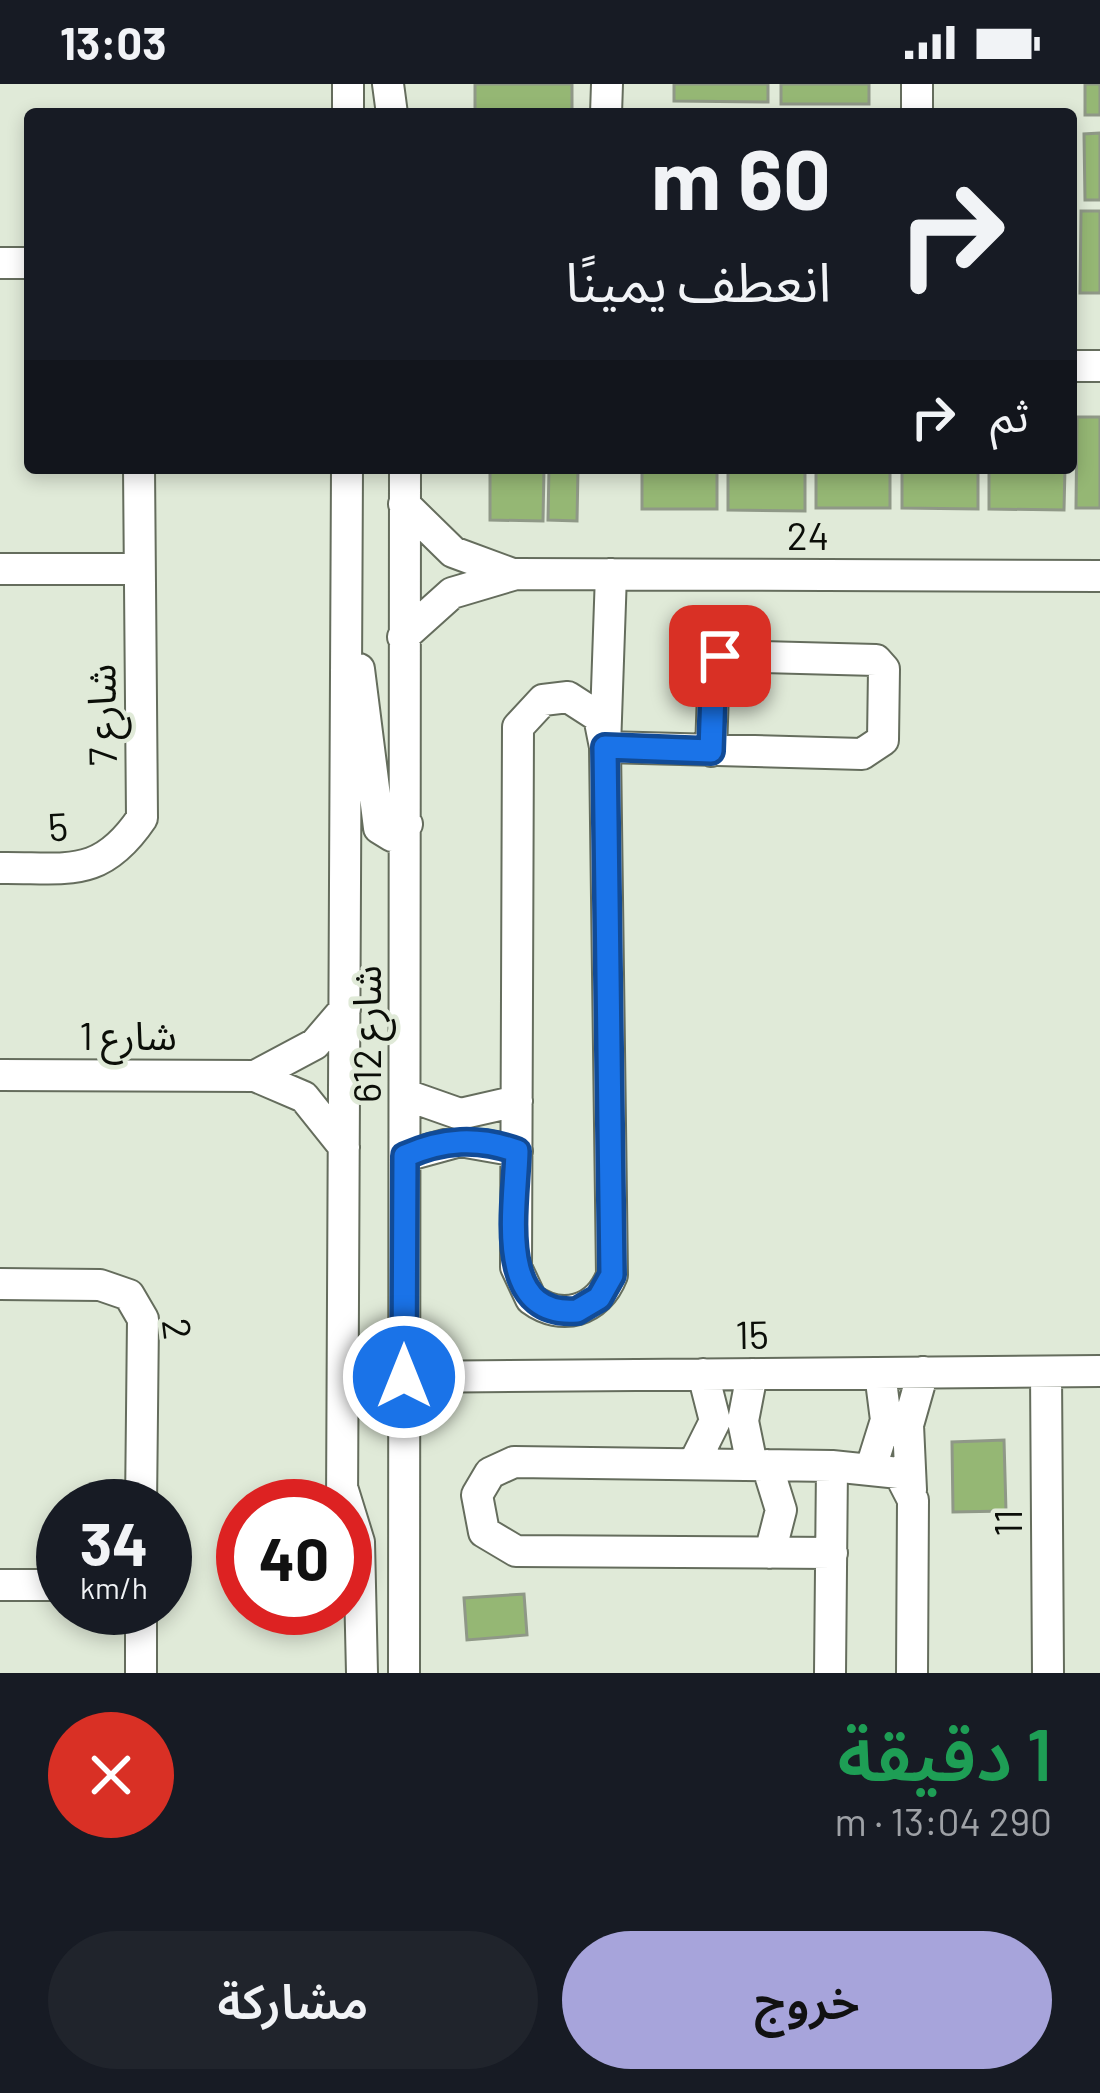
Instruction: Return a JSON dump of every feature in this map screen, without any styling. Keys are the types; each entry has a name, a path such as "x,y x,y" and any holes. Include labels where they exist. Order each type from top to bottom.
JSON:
{"street":[{"name":"شارع 7","path":"119,852 142,818 139,474"},
{"name":"شارع 612","path":"342,1479 347,474"},
{"name":"شارع 612","path":"404,1673 405,474"},
{"name":"24","path":"404,504 453,552 516,574"},
{"path":"0,569 138,569"},
{"name":"24","path":"403,637 452,593 516,574 1100,576"},
{"path":"605,747 599,717 568,697 543,700 518,727 518,1278 540,1306 577,1311 599,1298 612,1275 605,747 611,574"},
{"path":"346,616 365,693 379,828 392,836 407,824"},
{"path":"605,747 711,751 872,752 883,740 884,669 876,660 720,656 714,662 711,751"},
{"name":"5","path":"0,868 82,867 119,852"},
{"name":"شارع 1","path":"255,1076 315,1044 345,1009"},
{"name":"شارع 1","path":"0,1075 255,1076 304,1097 344,1147"},
{"path":"406,1095 460,1114 517,1101"},
{"path":"405,1156 460,1141 517,1151"},
{"name":"2","path":"0,1284 100,1285 129,1295 143,1319 141,1479"},
{"name":"15","path":"404,1377 1100,1371"},
{"path":"912,1673 908,1425 923,1372"},
{"name":"11","path":"1046,1372 1048,1673"},
{"path":"871,1468 886,1420 880,1373"},
{"path":"694,1463 716,1420 703,1374"},
{"path":"752,1374 742,1421 781,1510 770,1553"},
{"path":"832,1553 516,1551 493,1541 478,1521 482,1483 514,1462 694,1463 871,1468 899,1473 911,1490"},
{"path":"830,1673 832,1466"},
{"path":"0,1585 36,1585"},
{"path":"141,1635 141,1673"},
{"path":"342,1635 342,1673"},
{"name":"شارع 612","path":"361,1635 362,1673"}],"building":[{"path":"475,84 572,84 572,108 475,108"},
{"path":"674,84 768,84 768,102 674,101"},
{"path":"781,84 869,84 869,104 781,104"},
{"path":"1085,84 1100,84 1100,115 1085,115"},
{"path":"1100,133 1100,200 1085,200 1084,134"},
{"path":"1081,211 1100,211 1100,293 1080,293"},
{"path":"1077,417 1100,417 1100,508 1076,508"},
{"path":"490,474 544,474 543,521 490,520"},
{"path":"549,474 578,474 577,521 548,520"},
{"path":"642,474 717,474 717,509 642,509"},
{"path":"728,474 805,474 805,511 728,510"},
{"path":"816,474 890,474 890,508 816,508"},
{"path":"902,474 978,474 978,509 902,508"},
{"path":"989,474 1065,474 1064,510 989,509"},
{"path":"1004,1440 1006,1511 953,1512 952,1442"},
{"path":"524,1594 527,1635 467,1640 464,1598"}],"route":[{"path":"404,1377 405,1156 423,1148 479,1141 517,1151 516,1267 524,1289 540,1306 577,1311 607,1287 612,1275 605,747 711,751 714,662 720,656"}]}
